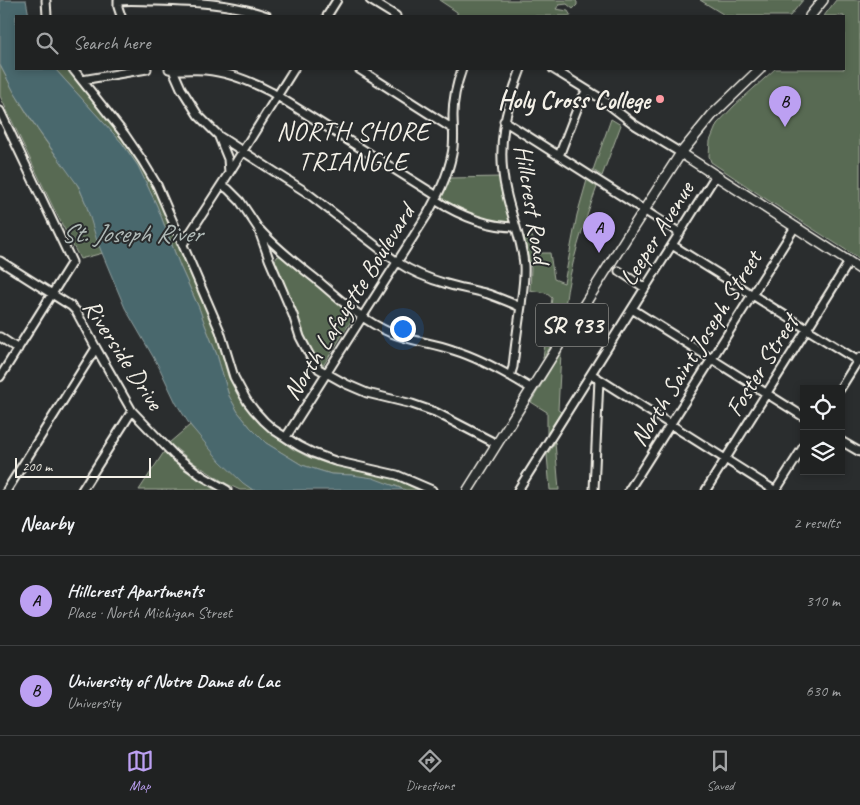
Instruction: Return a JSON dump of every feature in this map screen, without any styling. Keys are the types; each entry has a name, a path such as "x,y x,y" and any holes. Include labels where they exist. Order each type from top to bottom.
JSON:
{"main road":[{"path":"811,15 823,0"},
{"name":"SR 933","path":"468,490 681,153 712,115 759,70"},
{"path":"681,153 860,269"}],"street":[{"path":"46,0 47,15"},
{"path":"328,15 337,0"},
{"path":"370,0 394,15"},
{"path":"121,15 118,1 214,4 246,9 264,15"},
{"path":"74,70 125,135 162,195 220,330 229,363 239,388 264,421 299,446 324,457 398,475 432,490"},
{"path":"82,80 140,70"},
{"path":"172,70 198,115 218,136 306,192 397,262 444,284 489,294 520,308"},
{"path":"202,70 234,76 258,85 278,96 436,198 451,210 476,220 516,227"},
{"path":"183,244 293,70"},
{"path":"361,70 453,129"},
{"name":"North Lafayette Boulevard","path":"286,438 397,262 436,198 447,176 453,150 455,94 462,70"},
{"name":"Hillcrest Road","path":"510,376 513,367 524,268 523,251 511,212 504,178 502,143 504,121 521,70"},
{"path":"555,70 587,90 635,125 681,153"},
{"path":"559,156 579,104 587,90"},
{"name":"Riverside Drive","path":"0,112 72,262 52,294 76,310 132,411 174,456 226,490"},
{"path":"504,121 680,233"},
{"path":"218,136 228,159 229,173"},
{"name":"Leeper Avenue","path":"518,490 716,175"},
{"path":"222,185 240,201 258,228 276,247 362,317 378,327 399,336 463,354 510,376 532,389"},
{"path":"258,228 269,259 291,308 300,337 319,369 367,393 412,404 435,412 497,444"},
{"name":"North Saint Joseph Street","path":"629,490 795,228"},
{"path":"672,245 859,360 843,385"},
{"path":"0,261 52,294 0,377"},
{"name":"Foster Street","path":"706,490 849,262"},
{"path":"619,271 645,288"},
{"path":"632,309 800,415"},
{"path":"0,337 18,349"},
{"path":"7,490 96,348"},
{"path":"591,374 775,490 800,452"},
{"path":"594,490 599,379"},
{"path":"82,490 132,411"},
{"path":"845,443 860,452"}],"green space":[{"path":"439,0 575,0 577,2 573,9 567,4 559,5 556,9 568,11 570,15 457,15 457,12"},
{"path":"700,0 803,0 791,15 724,15"},
{"path":"836,0 860,0 860,259 711,162 709,156 710,141 717,124 774,70 845,70 845,15 825,15"},
{"path":"0,65 31,119 76,183 86,204 103,253 80,259 0,96"},
{"path":"56,70 68,70 121,137 147,175 167,215 173,234 215,329 228,376 247,408 262,425 291,448 308,457 328,464 395,479 418,490 405,490 352,475 331,474 302,465 266,443 250,427 238,412 229,396 217,355 157,206 138,166 122,143"},
{"path":"611,119 621,125 602,176 593,170"},
{"path":"501,177 513,224 465,213 448,204 442,198 450,178"},
{"path":"587,180 597,187 578,246 567,291 565,306 574,311 543,358 552,298 546,293 530,290 531,268 524,237 531,235 541,253 550,253 554,279 564,283 577,215"},
{"path":"278,256 282,256 354,316 323,366 308,346 275,260"},
{"path":"561,352 558,410 561,412 547,434 547,412 531,402"},
{"path":"190,425 227,467 253,490 240,490 227,484 194,463 169,443"},
{"path":"555,442 559,490 550,490 547,455"},
{"path":"164,452 180,467 215,490 139,490"}],"water":[{"name":"St. Joseph River","path":"0,0 26,0 29,15 15,15 15,70 56,70 122,143 138,166 157,206 180,266 199,308 217,355 229,396 238,412 266,443 302,465 331,474 373,478 405,490 253,490 220,461 190,425 176,403 159,367 125,308 97,241 79,187 38,130 14,92 0,65"}],"place":[{"name":"Holy Cross College","path":"660,99"},
{"name":"University of Notre Dame du Lac","path":"785,127"},
{"name":"Hillcrest Apartments","path":"599,253"}],"district":[{"name":"NORTH SHORE TRIANGLE","path":"353,146"}]}
